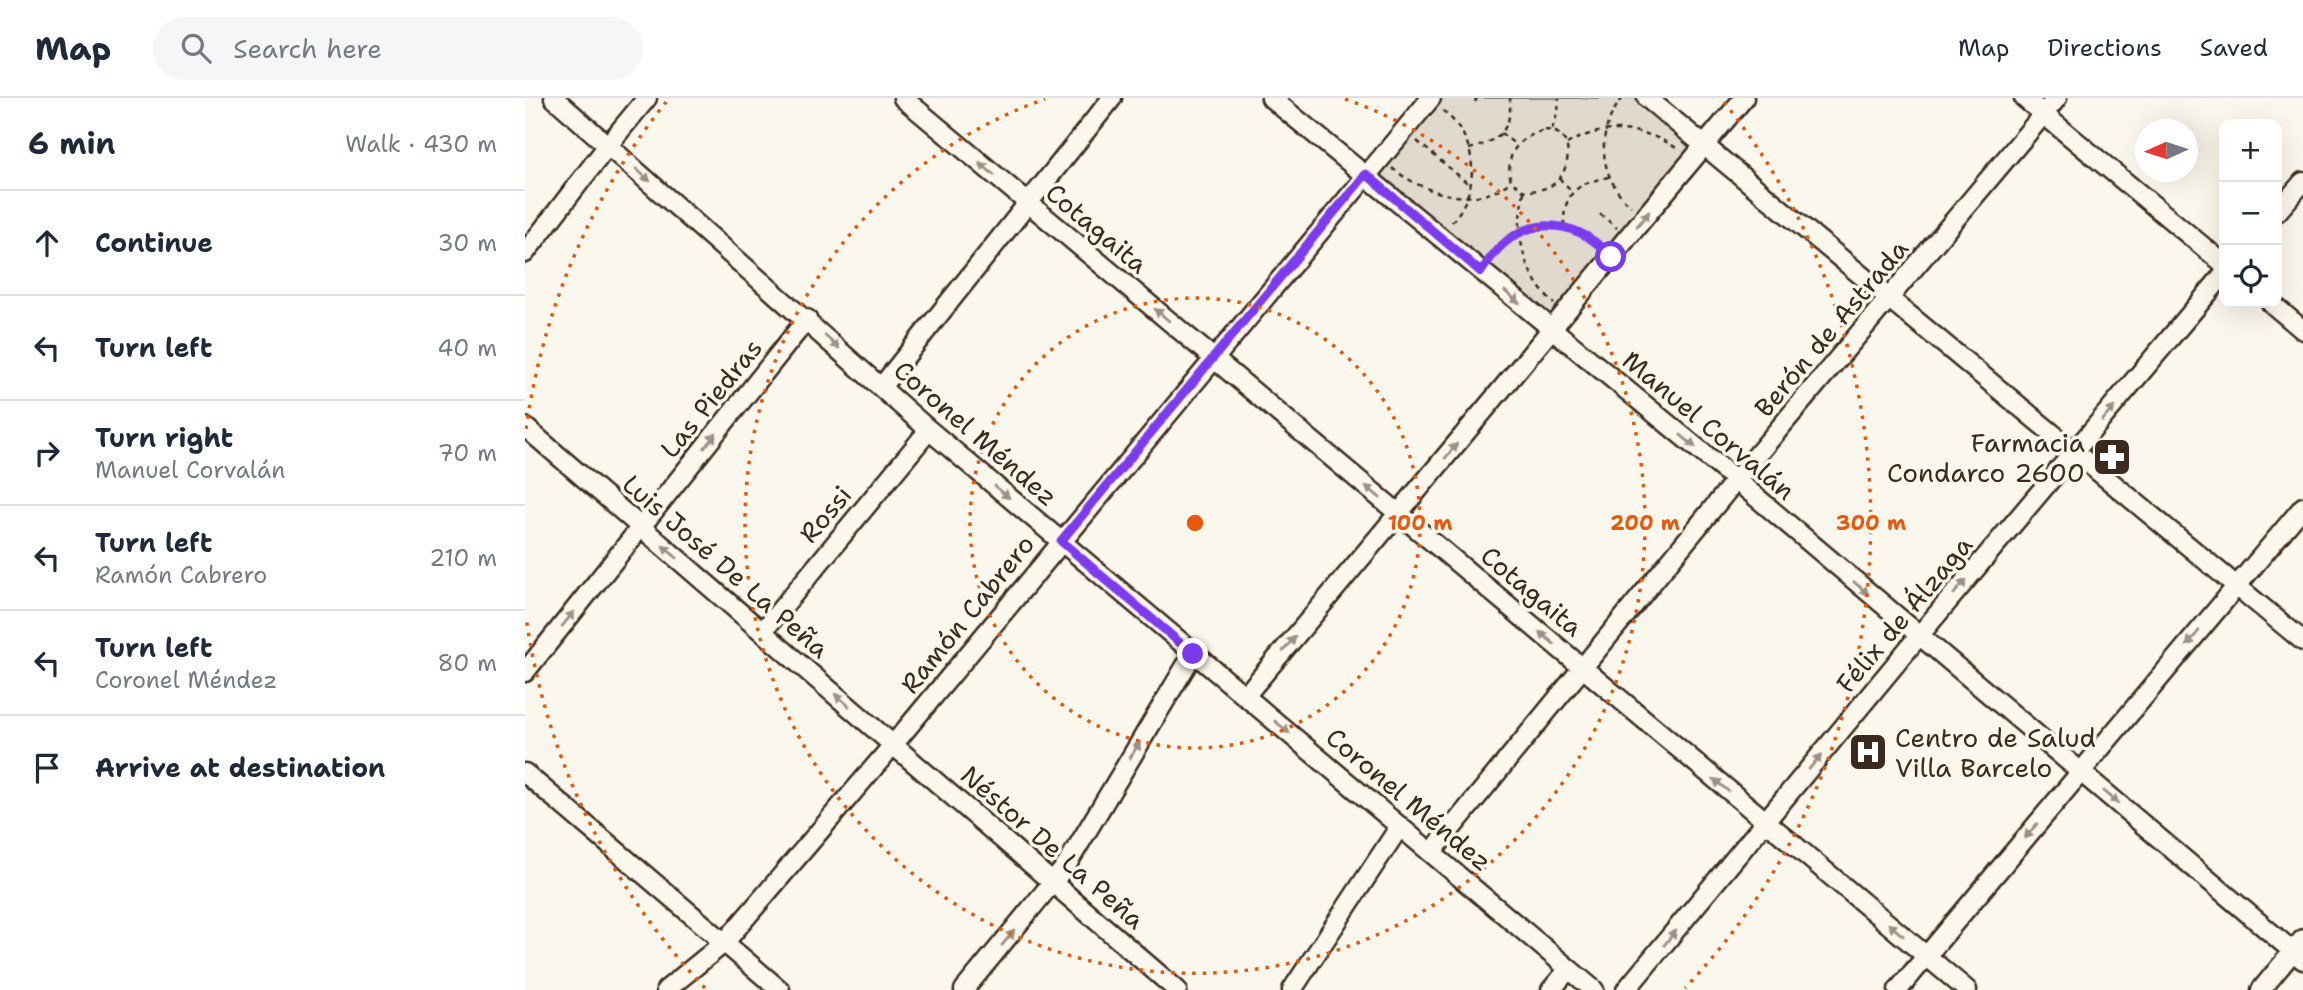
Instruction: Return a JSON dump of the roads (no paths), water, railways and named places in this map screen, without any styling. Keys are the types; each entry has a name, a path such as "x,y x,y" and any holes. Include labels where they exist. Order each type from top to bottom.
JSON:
{"street":[{"name":"Coronel Méndez","path":"555,98 929,430 1594,990"},
{"path":"525,253 647,98"},
{"name":"Cotagaita","path":"903,98 1967,990"},
{"path":"882,386 1112,98"},
{"name":"Manuel Corvalán","path":"1271,98 1736,481 2081,772 2300,950"},
{"path":"1647,98 2303,642"},
{"path":"1245,696 1744,98"},
{"path":"2024,98 2219,260"},
{"name":"Berón de Astrada","path":"1432,852 1736,481 2057,98"},
{"name":"Ramón Cabrero","path":"666,990 725,942 893,745 1379,158 1431,99"},
{"path":"2282,206 2303,182"},
{"name":"Félix de Álzaga","path":"1626,990 1918,637 2219,280"},
{"path":"2276,308 2303,330"},
{"name":"Las Piedras","path":"525,672 807,320"},
{"name":"Luis José De La Peña","path":"525,427 893,745"},
{"name":"Rossi","path":"762,631 929,430"},
{"path":"1898,990 2303,507"},
{"path":"964,990 1066,866 1193,654"},
{"name":"Néstor De La Peña","path":"893,745 1177,990"},
{"path":"525,773 780,990"},
{"path":"1292,990 1400,826"},
{"path":"2261,990 2300,950"},
{"path":"1551,990 1568,970"}],"place":[{"name":"Farmacia Condarco 2600","path":"2112,457"},
{"name":"Centro de Salud Villa Barcelo","path":"1868,752"}]}
